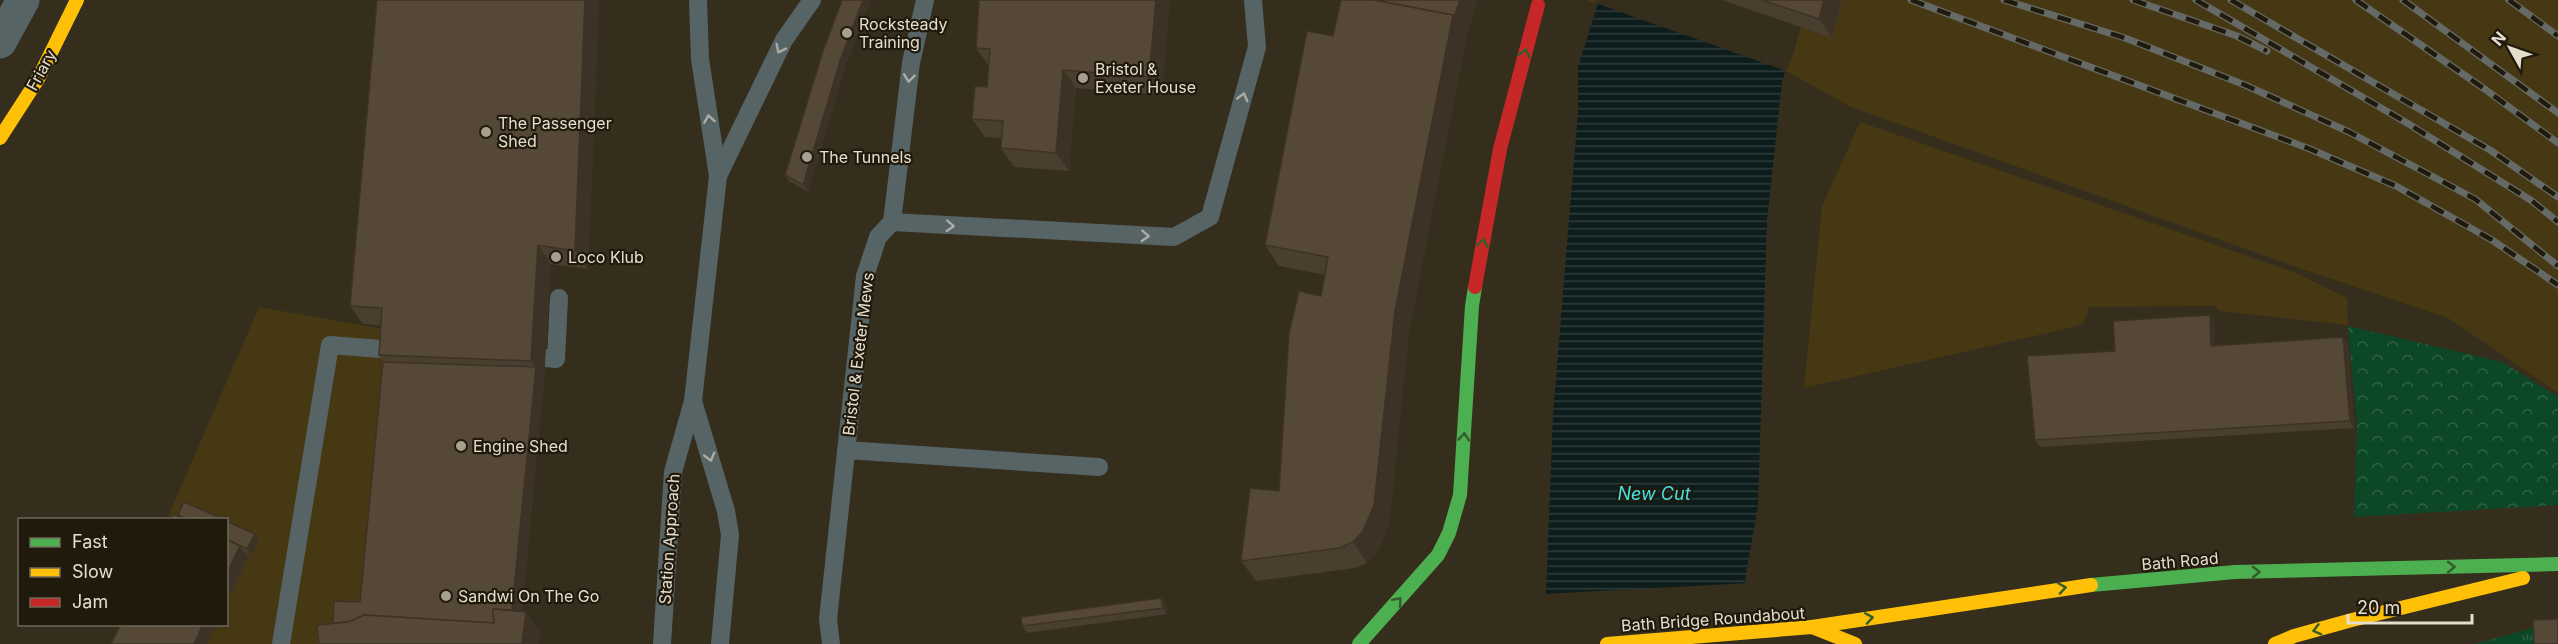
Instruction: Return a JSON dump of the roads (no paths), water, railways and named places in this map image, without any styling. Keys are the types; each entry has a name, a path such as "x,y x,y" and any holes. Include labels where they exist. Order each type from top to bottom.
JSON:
{"main road":[{"name":"Friary","path":"0,138 38,79 77,0"},
{"path":"1359,644 1438,555 1449,533 1460,495 1472,306 1500,149 1538,5"},
{"name":"Bath Road","path":"1806,628 2074,586 2235,572 2556,565"},
{"name":"Bath Road","path":"2275,644 2294,636 2352,620 2517,581 2556,565"},
{"name":"Bath Bridge Roundabout","path":"1607,644 1806,628 1855,644"}],"street":[{"path":"0,42 23,0"}],"lane":[{"name":"Station Approach","path":"662,644 673,472 693,400 718,176 700,59 698,0"},
{"name":"Station Approach","path":"718,176 784,40 812,0"},
{"name":"Bristol & Exeter Mews","path":"831,644 828,619 865,276 878,237 892,222 911,63 926,0"},
{"path":"892,222 1174,237 1210,217 1257,47 1252,0"},
{"path":"546,358 556,359 559,298"},
{"path":"281,644 330,345 393,350"},
{"name":"Station Approach","path":"693,400 726,511 730,535 720,644"},
{"path":"846,450 1099,466"}],"water":[{"name":"New Cut","path":"1599,0 1805,0 1782,82 1767,220 1758,507 1746,573 1742,644 1544,644 1553,415 1578,111 1578,67"}],"railway":[{"path":"1911,0 2310,149 2396,186 2492,240 2558,285"},
{"path":"2004,0 2125,38 2245,85 2349,132 2475,199 2558,266"},
{"path":"2133,0 2237,36 2267,51"},
{"path":"2196,0 2407,123 2532,201 2558,222"},
{"path":"2231,0 2490,150 2558,197"},
{"path":"2356,0 2558,143"},
{"path":"2403,0 2558,113"},
{"path":"2509,0 2558,36"}],"place":[{"name":"Rocksteady Training","path":"847,33"},
{"name":"Bristol & Exeter House","path":"1083,78"},
{"name":"The Passenger Shed","path":"486,132"},
{"name":"The Tunnels","path":"807,157"},
{"name":"Loco Klub","path":"556,257"},
{"name":"Engine Shed","path":"461,446"},
{"name":"Sandwi On The Go","path":"446,596"}]}
